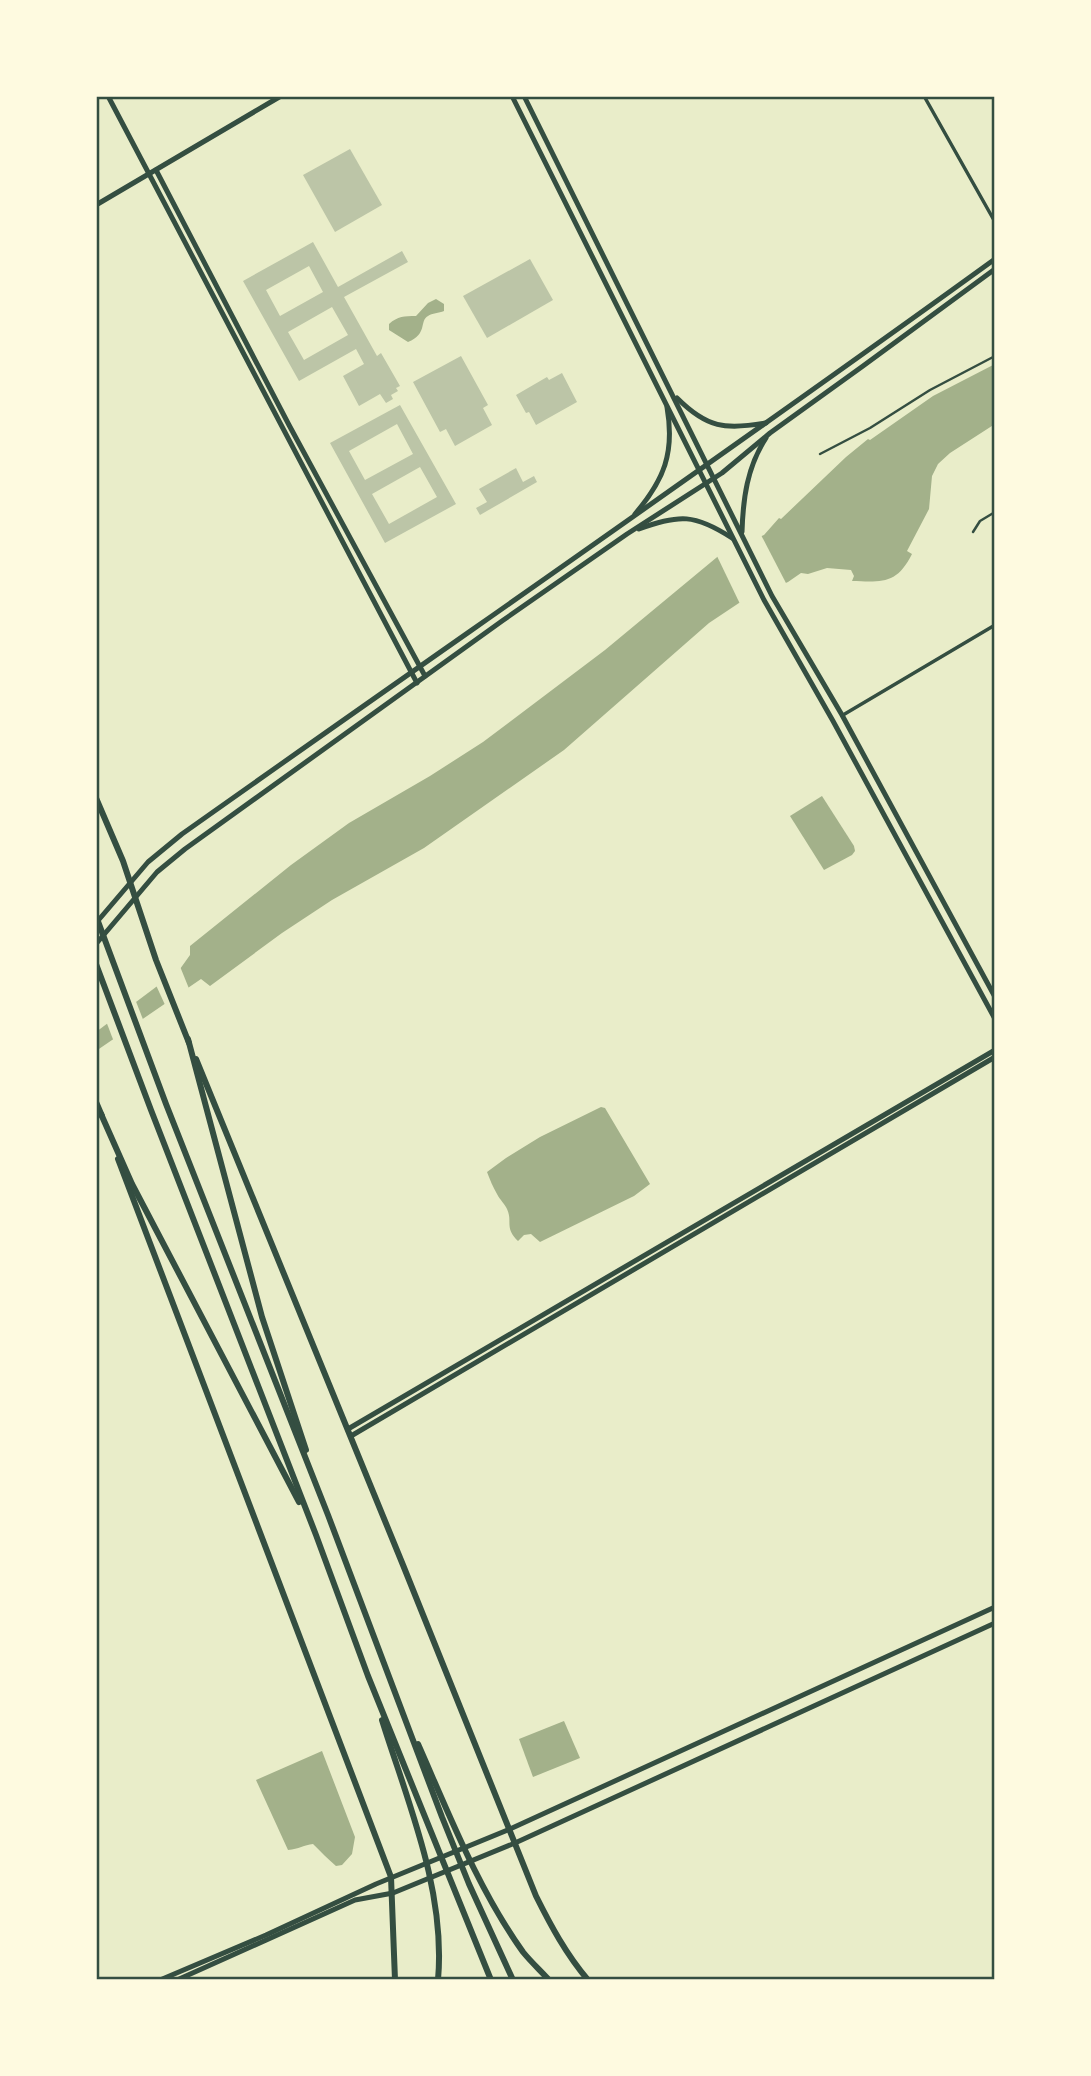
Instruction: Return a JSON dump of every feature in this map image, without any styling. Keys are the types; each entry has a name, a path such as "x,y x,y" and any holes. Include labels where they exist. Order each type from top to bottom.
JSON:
{"main road":[{"path":"96,798 130,882 178,1015 536,1896 554,1931 588,1980"},
{"path":"96,916 166,1104 445,1815 469,1884 513,1980"},
{"path":"96,964 368,1676 491,1980"},
{"path":"188,1039 262,1317 328,1515"},
{"path":"96,1102 132,1184 316,1535"},
{"path":"101,1114 391,1877 395,1980"},
{"path":"368,1676 424,1856 433,1900 440,1959 438,1980"},
{"path":"445,1815 524,1953 549,1980"}],"street":[{"path":"108,96 153,172 425,677"},
{"path":"96,205 281,96"},
{"path":"512,96 764,600 995,1019"},
{"path":"524,96 772,596 842,715 995,997"},
{"path":"924,96 995,222"},
{"path":"153,172 417,682"},
{"path":"96,923 148,862 182,834 700,471 995,259"},
{"path":"96,944 157,872 185,849 627,534 713,479 770,433 995,269"},
{"path":"820,454 995,356"},
{"path":"674,395 697,416 727,427 769,422"},
{"path":"629,520 661,479 670,426 666,401"},
{"path":"743,538 745,490 759,450 770,433"},
{"path":"973,532 980,521 995,512"},
{"path":"627,534 673,518 697,520 712,525 735,542"},
{"path":"842,715 995,625"},
{"path":"348,1429 995,1050"},
{"path":"351,1436 995,1057"},
{"path":"160,1980 391,1877 510,1829 995,1607"},
{"path":"177,1980 355,1900 393,1893 515,1843 995,1623"}],"shaded area":[{"path":"436,299 444,304 444,311 425,318 421,332 414,339 408,342 389,330 392,321 416,316 428,303"},
{"path":"995,364 995,424 950,453 938,464 932,476 929,509 907,551 912,554 895,576 881,581 852,581 854,576 851,570 827,568 808,574 801,573 788,582 739,603 709,623 564,750 424,848 332,900 210,986 201,979 96,1051 96,1032 180,969 190,955 190,946 291,865 349,823 483,742 605,650 722,553 764,535 779,518 868,439 933,396"},
{"path":"822,796 855,851 824,870 790,816"},
{"path":"601,1107 605,1108 650,1184 634,1196 540,1242 531,1234 524,1235 518,1241 511,1232 507,1209 487,1172 540,1137"},
{"path":"564,1721 580,1758 533,1777 519,1739"},
{"path":"322,1751 355,1837 352,1854 342,1865 336,1866 313,1844 288,1850 256,1780"}],"pier":[{"path":"760,533 787,585 741,606 716,554"},
{"path":"179,964 190,991 166,1007 155,983"},
{"path":"135,999 144,1022 114,1042 106,1021"}],"building":[{"path":"350,149 382,205 335,232 303,175"},
{"path":"313,242 338,287 402,251 408,262 344,297 377,356 381,353 400,386 396,388 398,391 391,395 393,399 386,403 380,394 359,406 343,376 364,364 356,349 299,381 243,281","holes":["309,266 323,292 280,316 266,290","332,307 348,335 304,360 288,332"]},
{"path":"530,259 553,300 487,338 463,296"},
{"path":"461,356 488,405 483,408 492,425 455,446 446,429 440,432 413,382"},
{"path":"562,373 577,402 536,425 516,395 547,377 549,380"},
{"path":"400,405 456,504 385,543 330,443","holes":["397,424 413,454 365,480 349,451","420,467 437,497 389,524 372,494"]},
{"path":"516,468 523,482 534,476 537,482 480,515 476,508 487,502 479,489"}]}
